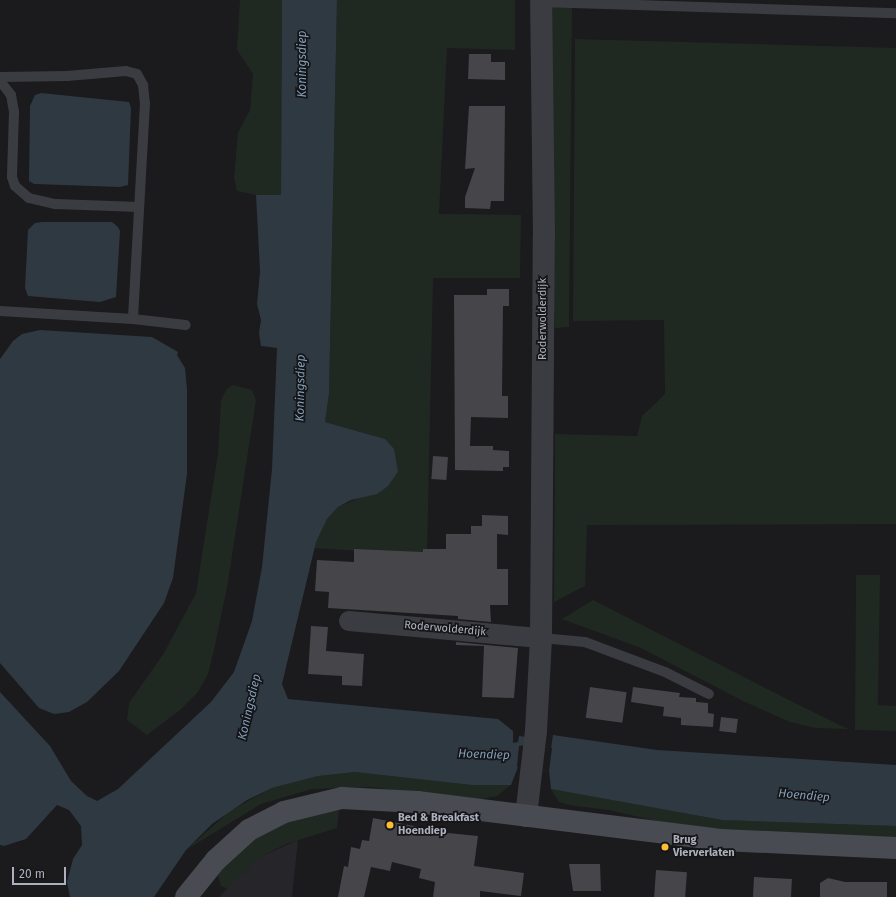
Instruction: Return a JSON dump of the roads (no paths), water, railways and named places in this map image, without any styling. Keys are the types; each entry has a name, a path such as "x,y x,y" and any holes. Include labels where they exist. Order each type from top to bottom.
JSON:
{"main road":[{"path":"186,897 235,840 272,818 303,806 342,798 364,798 721,840 896,848"}],"street":[{"name":"Roderwolderdijk","path":"526,816 536,731 541,638 544,237 542,1"},
{"name":"Roderwolderdijk","path":"349,621 541,638"}],"lane":[{"path":"542,1 896,13"},
{"path":"0,77 67,76 114,71 137,74 143,85 145,103 133,319"},
{"path":"0,81 11,95 14,112 12,177 15,186 29,198 56,204 139,207"},
{"path":"0,312 133,319 186,325"},
{"name":"Roderwolderdijk","path":"541,638 586,642 665,672 709,694"}],"water":[{"path":"282,0 337,0 329,394 325,422 385,439 394,449 398,472 388,486 377,494 351,500 338,507 327,519 316,542 282,684 288,699 498,719 513,731 513,743 518,742 519,736 527,737 527,745 551,748 553,735 657,750 896,765 896,826 722,820 551,789 549,771 518,767 511,785 472,785 355,772 318,776 272,788 247,800 212,824 186,850 154,897 70,897 67,882 73,859 82,845 81,826 69,810 57,805 26,839 4,846 0,845 0,692 50,746 71,781 87,796 97,801 118,789 211,702 234,672 252,621 262,567 272,469 277,348 261,346 259,333 261,320 257,304 260,271 256,195 281,195"},
{"path":"41,93 129,102 131,108 128,185 120,187 34,184 29,181 30,106 35,95"},
{"path":"112,222 118,227 120,231 116,297 100,302 28,296 25,288 28,230 35,223"},
{"path":"40,330 152,337 178,352 177,355 185,368 187,389 187,474 173,578 164,603 119,671 87,702 69,712 54,714 39,708 0,663 0,359 13,341 22,334"}],"place":[{"name":"Bed & Breakfast Hoendiep","path":"390,825"},
{"name":"Brug Vierverlaten","path":"665,847"}],"water label":[{"name":"Koningsdiep","path":"303,64"},
{"name":"Koningsdiep","path":"301,388"},
{"name":"Koningsdiep","path":"250,707"},
{"name":"Hoendiep","path":"484,755"},
{"name":"Hoendiep","path":"804,796"}]}
